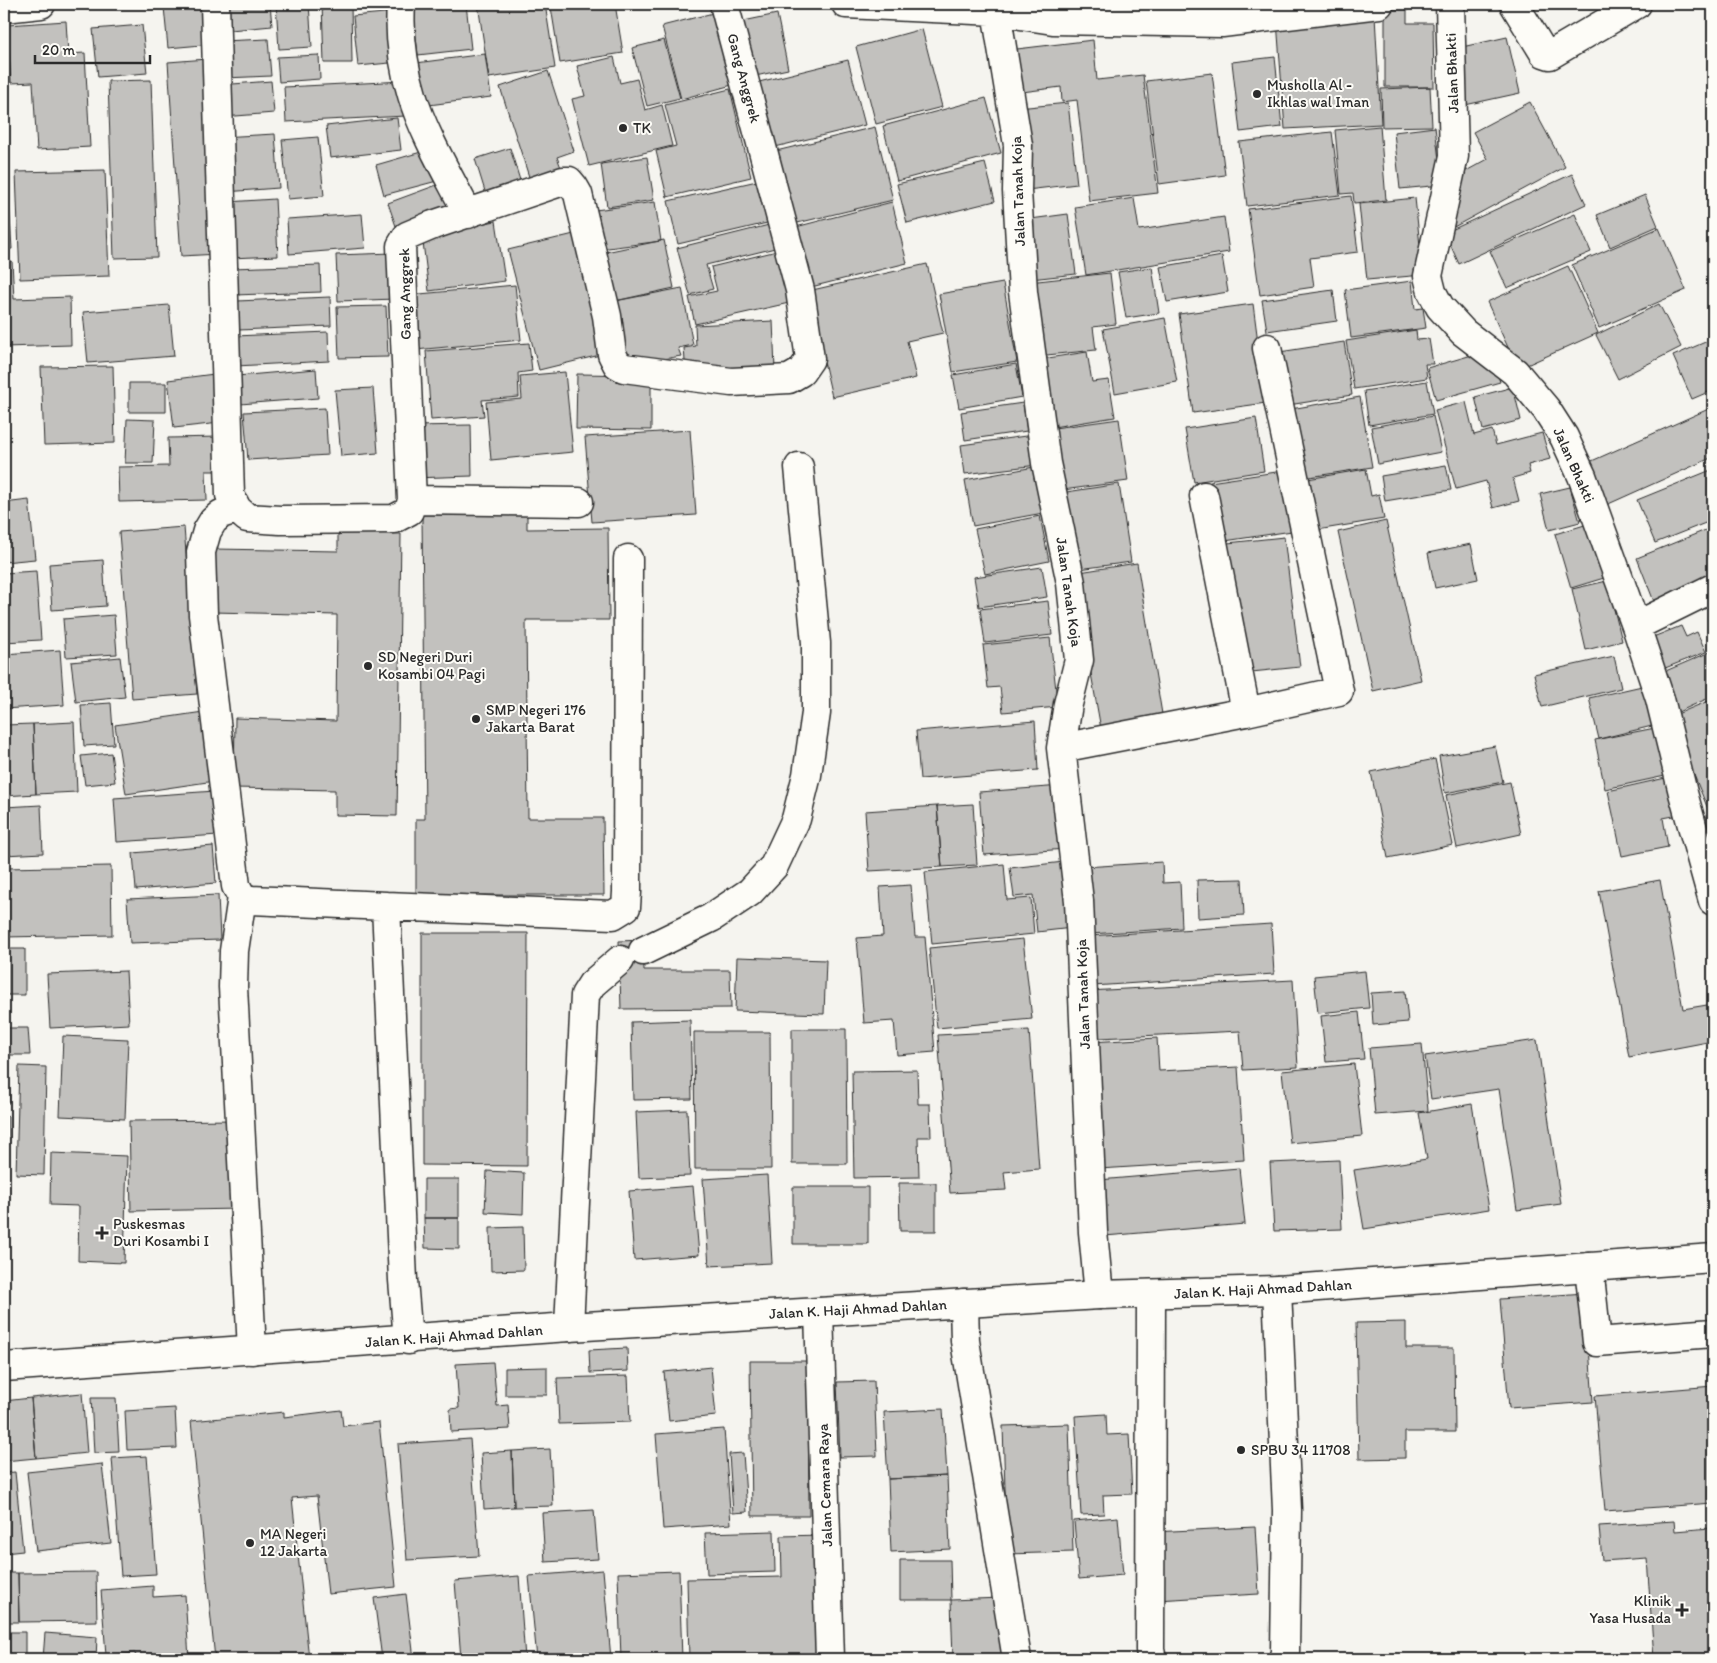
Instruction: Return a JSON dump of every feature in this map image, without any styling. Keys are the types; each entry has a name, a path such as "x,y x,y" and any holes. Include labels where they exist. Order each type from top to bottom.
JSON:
{"street":[{"path":"4,8 41,4"},
{"path":"214,4 230,494 237,509 247,518 280,520 394,519 409,511 412,500 578,502"},
{"path":"401,4 400,18 403,49 412,96 468,214"},
{"name":"Gang Anggrek","path":"412,500 401,246 407,236 433,225 563,181 569,181 578,194 607,316 612,354 617,364 624,368 731,382 789,379 801,372 810,359 800,290 724,4"},
{"path":"846,4 1051,12 1222,23 1285,10 1379,4"},
{"name":"Jalan Bhakti","path":"1450,4 1454,156 1428,276 1432,292 1440,307 1463,332 1515,372 1546,408 1564,437 1582,476 1660,699 1683,793 1713,901"},
{"path":"1514,4 1544,53 1550,55 1637,4"},
{"name":"Jalan Tanah Koja","path":"996,11 1018,145 1018,191 1023,292 1046,463 1071,583 1079,660 1068,704 1061,748 1079,901 1092,1222 1099,1295"},
{"path":"1061,748 1246,712 1339,691 1267,348"},
{"path":"569,1327 585,995 592,984 632,955 711,918 750,892 774,866 796,819 807,776 816,712 816,653 799,467"},
{"path":"1204,496 1246,712"},
{"path":"237,509 221,514 213,520 207,531 201,552 204,625 236,886 242,897 234,951 234,987 252,1350"},
{"path":"242,897 251,900 613,915 626,907 628,559"},
{"path":"1636,626 1713,588"},
{"path":"386,906 408,1340"},
{"name":"Jalan K. Haji Ahmad Dahlan","path":"4,1367 408,1340 569,1327 964,1303 1099,1295 1277,1290 1713,1258"},
{"path":"1589,1267 1597,1342 1713,1333"},
{"path":"1277,1290 1287,1510 1285,1653 1283,1659"},
{"path":"1151,1294 1150,1650 1152,1659"},
{"path":"964,1303 965,1342 1017,1659"},
{"name":"Jalan Cemara Raya","path":"820,1312 830,1659"}],"building":[{"path":"209,4 213,44 168,48 164,7"},
{"path":"217,4 270,4 272,26 220,31"},
{"path":"276,4 309,4 312,47 279,49"},
{"path":"322,4 351,4 352,63 324,63"},
{"path":"412,4 466,4 471,49 418,55"},
{"path":"478,4 545,4 555,68 489,78"},
{"path":"573,4 615,4 623,53 560,63 551,7"},
{"path":"1133,4 1157,4 1134,8"},
{"path":"1385,9 1407,9 1407,23 1433,23 1434,87 1385,87"},
{"path":"395,12 400,62 358,66 353,16"},
{"path":"713,13 732,85 681,99 662,26"},
{"path":"777,14 788,69 746,78 734,23"},
{"path":"1375,16 1381,124 1285,129 1277,21"},
{"path":"66,21 68,54 85,53 90,147 37,150 33,82 11,83 7,25"},
{"path":"142,25 147,73 98,77 93,29"},
{"path":"922,29 942,107 876,124 856,47"},
{"path":"1507,37 1520,93 1465,105 1453,49"},
{"path":"268,39 271,76 225,78 222,41"},
{"path":"664,40 680,98 647,106 632,48"},
{"path":"1093,40 1097,80 1143,75 1158,193 1089,201 1077,100 1062,102 1061,87 1022,92 1017,49"},
{"path":"485,54 491,97 421,106 416,63"},
{"path":"319,55 320,79 279,82 277,57"},
{"name":"TK","path":"614,57 620,83 637,79 645,110 662,105 672,146 589,166 572,99 585,96 577,66"},
{"name":"Musholla Al - Ikhlas wal Iman","path":"1275,57 1282,127 1240,132 1232,62"},
{"path":"207,59 219,254 181,256 168,62"},
{"path":"848,60 865,125 767,149 751,84"},
{"path":"548,71 574,151 557,157 563,173 531,183 500,87"},
{"path":"1212,73 1225,175 1159,184 1146,81"},
{"path":"151,80 157,257 114,258 108,81"},
{"path":"271,81 274,113 223,117 220,85"},
{"path":"404,81 406,116 286,122 284,87"},
{"path":"1430,87 1432,126 1382,127 1381,89"},
{"path":"730,89 751,177 667,197 656,151 676,146 665,105"},
{"path":"5,94 7,136 4,136"},
{"path":"986,98 1001,153 897,181 883,126"},
{"path":"1530,102 1565,167 1450,229 1455,177 1488,159 1473,132"},
{"path":"1068,103 1077,184 1027,190 1018,108"},
{"path":"397,118 401,150 330,158 326,126"},
{"path":"1380,126 1386,200 1354,203 1353,193 1341,194 1335,130"},
{"path":"875,127 893,200 789,225 772,152"},
{"path":"1435,127 1442,185 1400,189 1394,132"},
{"path":"1332,132 1340,195 1247,206 1239,142"},
{"path":"275,134 279,188 225,192 221,137"},
{"path":"318,137 324,196 288,199 282,140"},
{"path":"510,148 523,190 488,201 475,159"},
{"path":"428,150 437,181 384,195 376,165"},
{"path":"647,157 654,200 607,207 601,164"},
{"path":"985,163 995,201 907,223 897,184"},
{"path":"105,170 109,276 20,279 16,172"},
{"path":"1572,174 1586,204 1459,264 1445,233"},
{"path":"757,181 767,223 678,244 668,201"},
{"path":"445,182 457,215 399,235 388,203"},
{"path":"1645,195 1658,226 1610,247 1597,215"},
{"path":"1351,196 1358,252 1310,258 1314,287 1260,295 1248,209"},
{"path":"1134,198 1139,230 1224,217 1229,252 1086,275 1075,207"},
{"path":"1415,198 1423,275 1367,280 1359,204"},
{"path":"275,199 278,256 230,258 227,202"},
{"path":"4,202 9,202 12,249 4,249"},
{"path":"655,202 661,241 593,250 588,211"},
{"path":"892,202 907,263 807,288 792,228"},
{"path":"362,214 365,248 289,254 287,219"},
{"path":"1068,214 1076,274 1031,279 1023,220"},
{"path":"1575,214 1591,252 1507,288 1490,251"},
{"path":"496,221 505,281 429,291 422,234"},
{"path":"769,225 775,248 706,265 713,289 690,295 677,248"},
{"path":"1659,228 1686,290 1599,328 1572,265"},
{"path":"574,234 604,354 539,370 508,250"},
{"path":"664,240 674,288 606,303 596,254"},
{"path":"777,251 789,303 695,324 689,297 717,291 711,267"},
{"path":"393,253 396,299 338,301 336,255"},
{"path":"1222,256 1228,292 1167,302 1160,267"},
{"path":"4,261 12,261 14,299 70,297 71,345 4,347"},
{"path":"927,264 943,333 907,341 916,378 832,397 808,291"},
{"path":"320,265 321,292 234,295 232,268"},
{"path":"1568,266 1598,333 1518,369 1487,302"},
{"path":"1152,267 1159,313 1126,318 1118,272"},
{"path":"1110,273 1116,324 1093,327 1096,350 1037,356 1029,282"},
{"path":"1412,281 1415,309 1423,308 1426,328 1351,338 1345,290"},
{"path":"1003,283 1017,362 953,372 939,294"},
{"path":"515,285 521,340 415,350 409,295"},
{"path":"682,288 693,345 678,348 681,356 624,366 610,302"},
{"path":"1333,290 1337,321 1267,331 1262,300"},
{"path":"330,297 331,326 239,330 237,301"},
{"path":"1253,304 1266,403 1193,413 1179,314"},
{"path":"1659,304 1681,347 1618,379 1596,335"},
{"path":"169,305 174,356 88,363 83,312"},
{"path":"386,306 388,357 339,358 337,307"},
{"path":"1165,318 1177,382 1115,393 1103,329"},
{"path":"773,321 775,370 686,374 684,348 696,346 695,325"},
{"path":"1416,330 1417,340 1429,339 1433,364 1425,364 1427,378 1354,389 1346,341"},
{"path":"328,332 329,361 236,366 235,336"},
{"path":"1710,340 1713,348 1713,390 1692,399 1673,356"},
{"path":"1344,342 1352,395 1282,406 1273,353"},
{"path":"529,343 532,371 518,373 519,397 482,400 484,416 431,420 426,351"},
{"path":"1087,352 1092,382 1109,380 1115,417 1047,428 1035,360"},
{"path":"1479,353 1493,360 1500,382 1436,400 1427,368"},
{"path":"1016,364 1022,397 959,408 953,375"},
{"path":"113,366 115,443 44,445 41,367"},
{"path":"316,369 318,398 240,404 237,376"},
{"path":"565,372 573,452 491,460 486,402 522,399 520,376"},
{"path":"214,374 220,423 174,428 168,380"},
{"path":"577,374 651,375 651,430 576,429"},
{"path":"1427,381 1433,414 1369,425 1364,391"},
{"path":"129,383 166,383 166,412 129,412"},
{"path":"1513,387 1521,420 1483,430 1475,397"},
{"path":"373,388 378,453 341,456 335,390"},
{"path":"1360,397 1372,467 1297,479 1285,410"},
{"path":"1466,402 1474,435 1492,430 1496,445 1542,433 1550,459 1528,465 1530,473 1513,478 1519,501 1493,508 1486,481 1456,489 1435,410"},
{"path":"1023,403 1027,431 965,440 961,412"},
{"path":"1713,407 1713,457 1604,506 1585,464"},
{"path":"325,408 328,455 248,460 244,412"},
{"path":"1433,416 1441,452 1378,464 1371,427"},
{"path":"1256,418 1264,471 1194,482 1185,429"},
{"path":"127,419 155,420 153,463 125,463"},
{"path":"1119,419 1128,481 1056,491 1047,429"},
{"path":"471,425 472,476 413,478 412,426"},
{"path":"690,430 696,515 592,522 585,437"},
{"path":"1033,435 1037,465 965,474 961,445"},
{"path":"219,437 220,471 206,471 207,500 119,502 118,467 169,466 168,438"},
{"path":"1446,465 1451,490 1385,501 1381,476"},
{"path":"1034,467 1043,513 973,526 965,480"},
{"path":"1366,469 1371,496 1379,494 1384,519 1311,531 1302,480"},
{"path":"1711,470 1713,475 1713,520 1655,543 1637,500"},
{"path":"1283,471 1292,531 1218,542 1210,482"},
{"path":"1119,484 1131,562 1072,570 1060,493"},
{"path":"1570,487 1580,522 1549,530 1540,494"},
{"path":"29,500 35,559 4,562 4,503"},
{"name":"SMP Negeri 176 Jakarta Barat","path":"527,514 527,529 608,528 609,620 526,620 528,818 603,818 604,895 416,895 416,819 425,819 422,515"},
{"path":"1040,516 1049,561 985,574 975,529"},
{"path":"1386,521 1421,680 1373,691 1338,532"},
{"path":"1588,524 1604,578 1571,588 1555,534"},
{"path":"184,527 197,694 132,699 119,532"},
{"path":"1713,527 1713,580 1655,604 1637,558"},
{"name":"SD Negeri Duri Kosambi 04 Pagi","path":"338,532 401,534 397,816 335,815 335,790 234,788 235,718 336,721 337,615 213,612 213,549 338,551"},
{"path":"1284,537 1300,667 1242,673 1218,544"},
{"path":"1471,544 1478,579 1435,588 1428,553"},
{"path":"103,560 106,606 52,610 49,564"},
{"path":"1137,563 1162,714 1101,729 1073,573"},
{"path":"1042,567 1047,597 979,607 974,577"},
{"path":"36,571 41,640 4,642 4,573"},
{"path":"1607,581 1622,641 1586,650 1572,589"},
{"path":"1048,601 1052,635 985,643 980,609"},
{"path":"114,615 117,654 66,657 63,619"},
{"path":"1681,626 1686,637 1697,632 1706,652 1655,672 1643,641"},
{"path":"1050,638 1058,707 1003,712 1000,687 988,688 983,645"},
{"path":"60,650 64,705 4,709 4,654"},
{"path":"1710,652 1713,659 1713,696 1678,712 1661,673"},
{"path":"1614,656 1621,688 1542,707 1534,674"},
{"path":"120,657 125,697 76,702 71,662"},
{"path":"1642,686 1652,726 1599,739 1589,698"},
{"path":"1713,699 1713,807 1708,809 1670,717"},
{"path":"111,703 114,744 84,746 81,705"},
{"path":"210,711 221,780 126,794 115,725"},
{"path":"1035,721 1038,770 920,779 916,731"},
{"path":"74,722 77,792 36,794 33,724"},
{"path":"33,724 36,794 4,796 4,725"},
{"path":"1655,728 1665,776 1605,789 1595,740"},
{"path":"1495,746 1503,782 1445,793 1439,756"},
{"path":"111,753 115,782 85,785 81,756"},
{"path":"1435,759 1453,845 1388,858 1371,772"},
{"path":"1670,777 1679,815 1663,818 1668,847 1622,856 1608,791"},
{"path":"1510,782 1521,834 1457,848 1446,795"},
{"path":"1062,786 1066,849 984,855 979,792"},
{"path":"215,791 218,835 117,842 114,798"},
{"path":"973,804 977,865 942,867 937,806"},
{"path":"41,805 43,853 4,855 4,807"},
{"path":"937,806 942,867 869,871 865,811"},
{"path":"1713,814 1713,864 1694,820"},
{"path":"213,846 216,883 136,890 133,853"},
{"path":"1064,862 1072,928 1037,932 1033,895 1014,897 1010,868"},
{"path":"1162,862 1163,883 1180,882 1182,928 1090,934 1085,867"},
{"path":"1004,864 1007,900 1031,898 1034,934 932,944 925,872"},
{"path":"111,866 112,935 4,937 4,868"},
{"path":"1242,879 1244,915 1198,918 1197,880"},
{"path":"1660,880 1683,1009 1713,1004 1713,1041 1629,1057 1599,891"},
{"path":"911,885 915,937 925,937 935,1052 897,1055 894,1021 864,1023 857,938 883,936 880,887"},
{"path":"218,895 220,940 130,943 127,899"},
{"path":"1271,924 1274,974 1093,986 1089,936"},
{"path":"422,933 528,933 527,1166 422,1165"},
{"path":"1023,939 1032,1019 937,1028 929,948"},
{"path":"643,940 644,970 730,970 731,1008 621,1009 619,941"},
{"path":"4,949 25,949 25,995 4,995"},
{"path":"737,957 826,960 824,1014 735,1011"},
{"path":"126,971 129,1024 50,1028 47,974"},
{"path":"1365,971 1369,1008 1318,1013 1314,976"},
{"path":"1293,980 1298,1067 1243,1070 1240,1031 1099,1038 1097,1006 1088,991"},
{"path":"1405,991 1408,1022 1373,1025 1371,993"},
{"path":"1359,1012 1364,1059 1326,1062 1321,1016"},
{"path":"690,1020 692,1099 633,1100 631,1022"},
{"path":"4,1028 28,1028 30,1055 4,1055"},
{"path":"792,1029 846,1029 847,1164 792,1164"},
{"path":"1029,1030 1039,1169 1004,1172 1006,1190 950,1193 938,1035"},
{"path":"694,1032 770,1032 771,1169 695,1169"},
{"path":"63,1036 128,1039 125,1119 60,1116"},
{"path":"1157,1038 1159,1071 1238,1067 1244,1160 1099,1169 1091,1042"},
{"path":"1537,1040 1561,1204 1517,1210 1499,1089 1431,1099 1425,1056"},
{"path":"1422,1044 1428,1111 1375,1115 1369,1048"},
{"path":"4,1061 9,1061 9,1103 4,1103"},
{"path":"1354,1064 1362,1136 1290,1143 1282,1071"},
{"path":"19,1066 46,1067 44,1175 16,1174"},
{"path":"917,1070 918,1104 930,1104 931,1137 918,1137 919,1177 854,1178 852,1071"},
{"path":"1472,1104 1489,1209 1364,1229 1354,1170 1427,1159 1419,1113"},
{"path":"687,1110 690,1176 639,1178 636,1112"},
{"path":"4,1116 8,1116 8,1146 4,1146"},
{"path":"238,1120 240,1209 131,1211 129,1121"},
{"name":"Puskesmas Duri Kosambi I","path":"51,1153 127,1156 124,1263 78,1261 79,1206 50,1205"},
{"path":"1339,1160 1342,1229 1274,1231 1270,1163"},
{"path":"1239,1168 1245,1224 1105,1236 1099,1180"},
{"path":"487,1171 524,1173 523,1214 485,1212"},
{"path":"767,1175 772,1263 709,1266 703,1179"},
{"path":"424,1179 459,1179 459,1218 424,1218"},
{"path":"899,1183 936,1183 936,1231 900,1231"},
{"path":"693,1186 699,1255 634,1260 629,1191"},
{"path":"793,1187 868,1187 868,1244 793,1244"},
{"path":"424,1218 459,1218 459,1249 425,1248"},
{"path":"523,1227 524,1270 491,1271 490,1228"},
{"path":"1585,1293 1593,1402 1509,1408 1500,1299"},
{"path":"1406,1322 1406,1348 1454,1348 1455,1432 1405,1432 1405,1458 1359,1459 1356,1323"},
{"path":"627,1348 628,1371 590,1373 589,1350"},
{"path":"750,1361 808,1361 809,1516 752,1516"},
{"path":"493,1362 497,1406 508,1405 510,1429 451,1432 450,1409 459,1408 456,1364"},
{"path":"547,1367 547,1395 505,1395 505,1368"},
{"path":"711,1367 716,1416 669,1421 664,1372"},
{"path":"628,1376 630,1422 559,1424 557,1378"},
{"path":"874,1381 877,1456 840,1457 837,1382"},
{"path":"1713,1386 1713,1503 1605,1511 1595,1396"},
{"path":"82,1393 87,1453 36,1458 31,1398"},
{"path":"31,1398 36,1458 4,1461 4,1401"},
{"path":"91,1398 116,1398 119,1452 94,1453"},
{"path":"175,1408 177,1448 127,1450 125,1411"},
{"path":"943,1409 947,1476 888,1479 884,1412"},
{"name":"MA Negeri 12 Jakarta","path":"341,1410 343,1426 379,1422 396,1587 328,1594 317,1496 292,1498 309,1659 215,1659 191,1421 284,1412 284,1417"},
{"path":"1106,1414 1107,1435 1129,1434 1132,1494 1103,1495 1104,1514 1081,1515 1075,1416"},
{"path":"1069,1424 1073,1552 1007,1554 1003,1426"},
{"path":"724,1429 731,1524 663,1529 656,1434"},
{"path":"470,1439 479,1556 407,1560 398,1444"},
{"path":"550,1449 553,1506 514,1507 512,1451"},
{"path":"512,1451 514,1507 484,1509 481,1453"},
{"path":"743,1453 747,1512 733,1513 729,1454"},
{"path":"147,1456 156,1574 121,1576 112,1458"},
{"path":"102,1464 111,1543 36,1551 27,1472"},
{"path":"15,1472 23,1551 4,1553 4,1473"},
{"path":"947,1476 950,1549 891,1552 888,1479"},
{"path":"594,1510 598,1559 545,1562 542,1513"},
{"name":"Klinik Yasa Husada","path":"1710,1515 1713,1515 1713,1659 1654,1659 1647,1558 1602,1561 1599,1526 1674,1521 1675,1531 1710,1528"},
{"path":"1118,1517 1123,1575 1079,1579 1074,1521"},
{"path":"1255,1527 1259,1594 1157,1600 1152,1532"},
{"path":"774,1531 775,1572 707,1574 705,1533"},
{"path":"822,1535 822,1659 689,1659 687,1579 782,1577 781,1536"},
{"path":"900,1560 950,1560 951,1600 900,1600"},
{"path":"603,1570 611,1659 537,1659 529,1576"},
{"path":"679,1571 682,1659 621,1659 618,1573"},
{"path":"96,1572 97,1621 19,1622 18,1573"},
{"path":"4,1573 18,1573 19,1622 4,1622"},
{"path":"519,1576 525,1659 461,1659 455,1581"},
{"path":"153,1586 153,1597 185,1595 189,1659 136,1659 135,1653 106,1655 101,1590"},
{"path":"406,1594 414,1659 382,1659 374,1598"},
{"path":"1000,1598 1003,1659 953,1659 951,1600"},
{"path":"4,1632 25,1632 25,1659 4,1659"},
{"path":"45,1633 97,1637 96,1659 43,1659"}],"place":[{"name":"Musholla Al - Ikhlas wal Iman","path":"1257,94"},
{"name":"TK","path":"623,128"},
{"name":"SD Negeri Duri Kosambi 04 Pagi","path":"368,666"},
{"name":"SMP Negeri 176 Jakarta Barat","path":"476,719"},
{"name":"Puskesmas Duri Kosambi I","path":"102,1233"},
{"name":"SPBU 34 11708","path":"1241,1450"},
{"name":"MA Negeri 12 Jakarta","path":"250,1543"},
{"name":"Klinik Yasa Husada","path":"1682,1610"}]}
